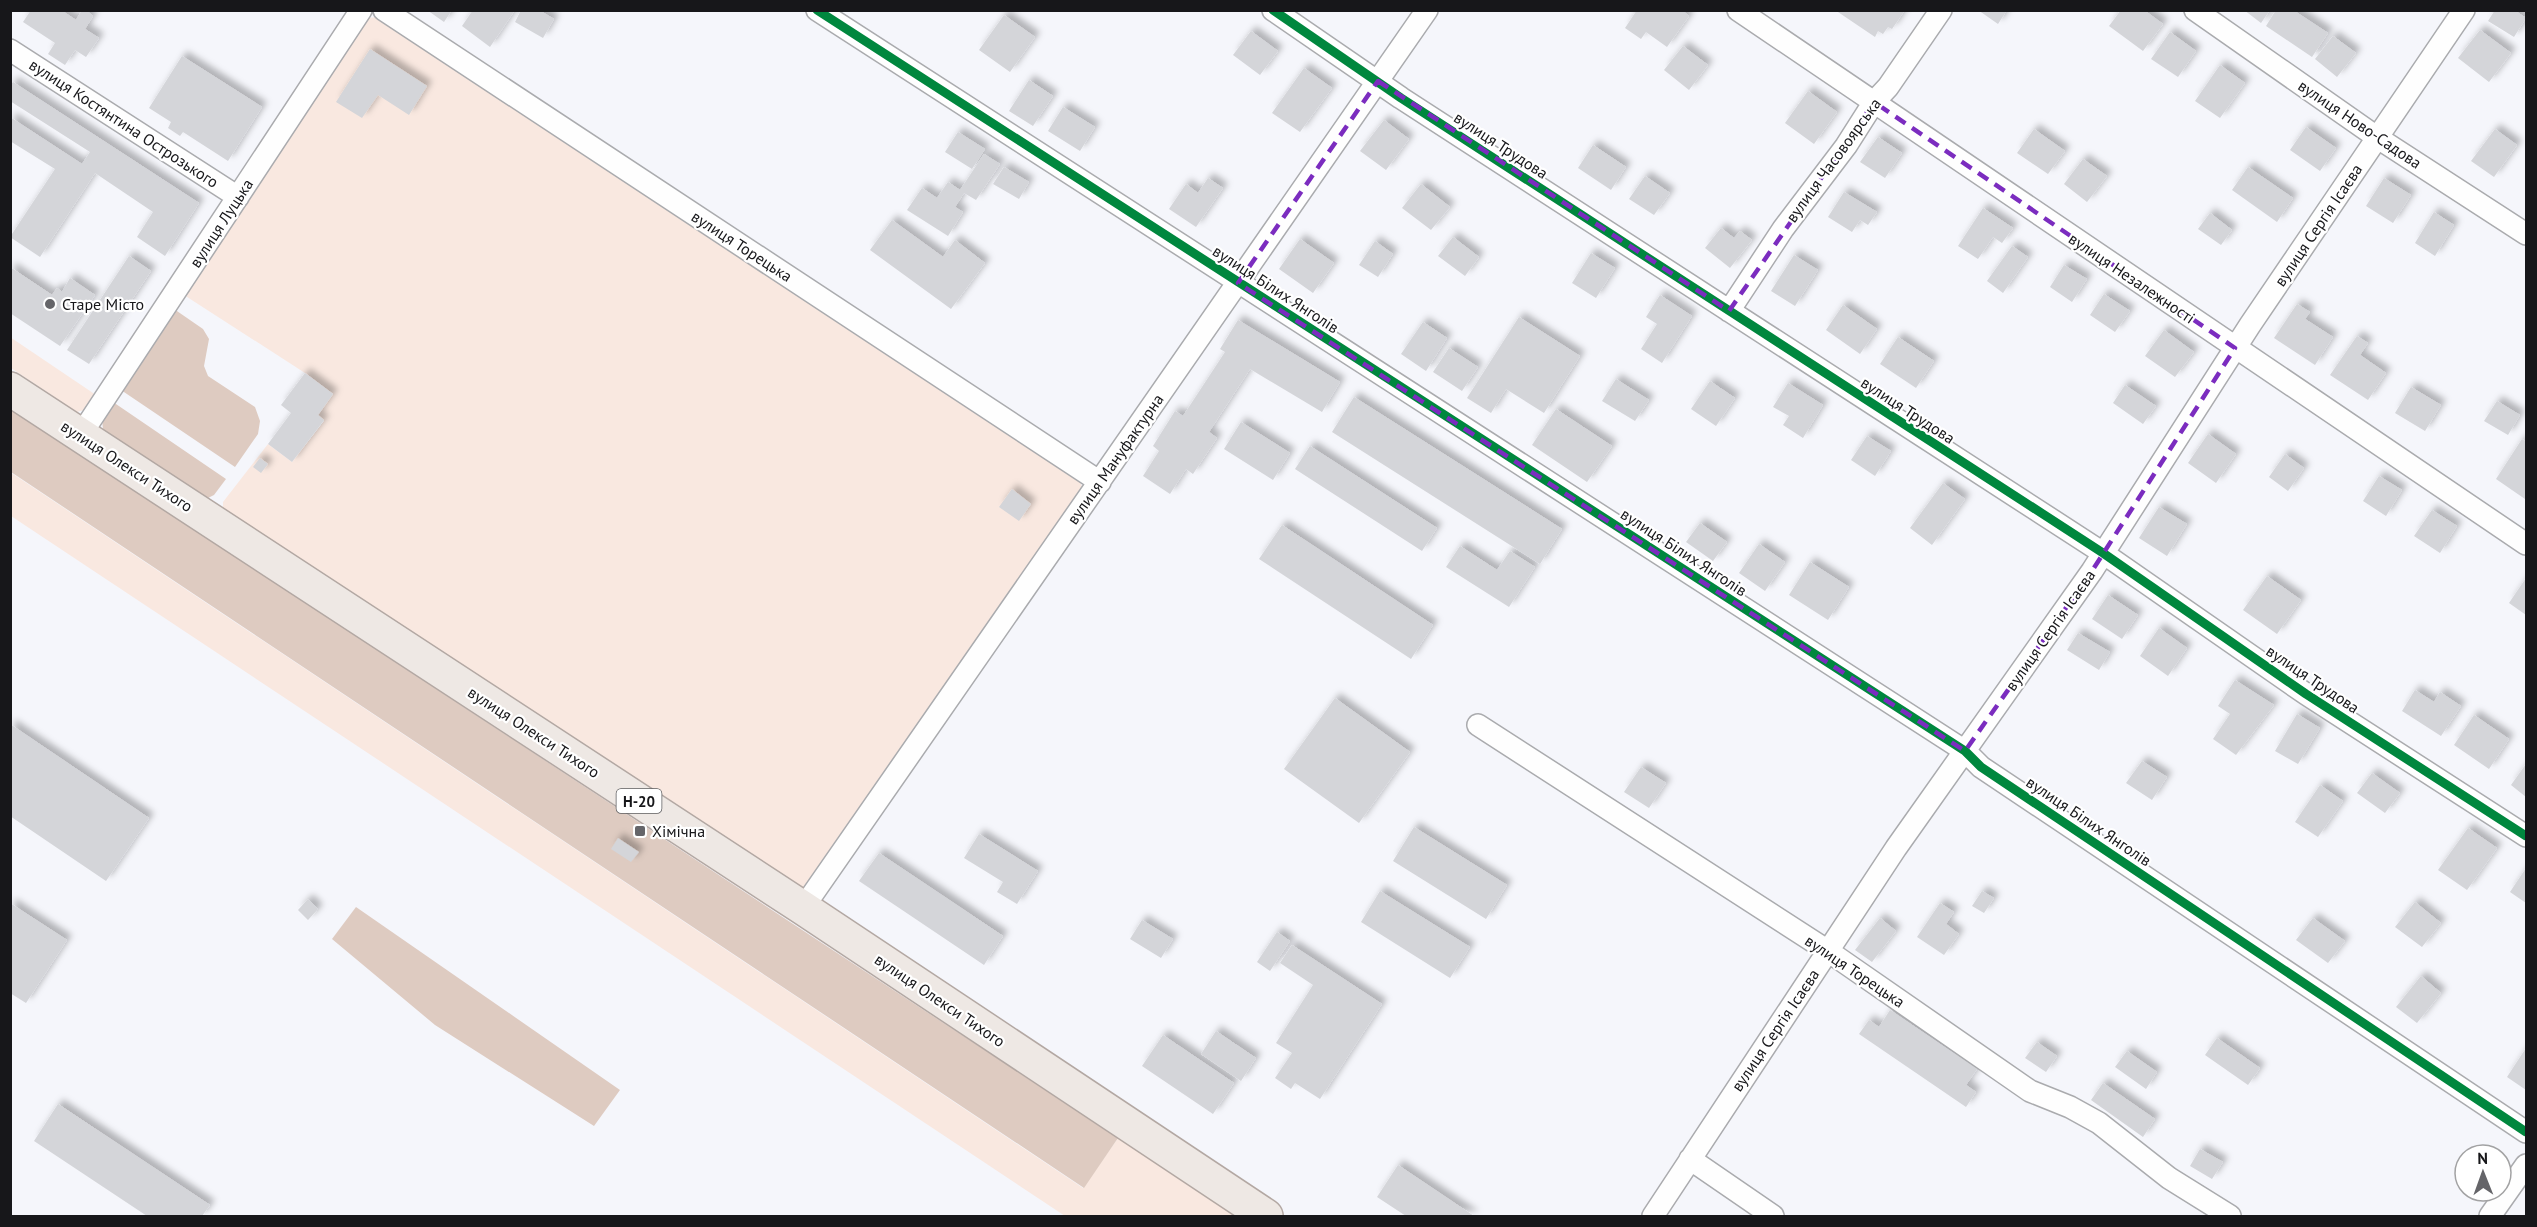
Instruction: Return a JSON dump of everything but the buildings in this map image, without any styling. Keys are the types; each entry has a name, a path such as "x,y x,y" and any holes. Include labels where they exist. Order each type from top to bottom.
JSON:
{"main road":[{"name":"вулиця Олекси Тихого","path":"10,390 803,908 1266,1216"}],"street":[{"name":"вулиця Луцька","path":"80,436 361,10"},
{"name":"вулиця Торецька","path":"384,10 1100,482"},
{"name":"вулиця Білих Янголів","path":"817,10 1965,751 1981,767 2526,1132"},
{"name":"вулиця Трудова","path":"1273,10 1378,81 2103,554 2306,694 2526,836"},
{"name":"вулиця Мануфактурна","path":"803,908 1427,10"},
{"name":"вулиця Незалежності","path":"1738,10 2526,543"},
{"name":"вулиця Часовоярська","path":"1729,311 1783,229 1846,146 1874,102 1888,87 1941,10"},
{"name":"вулиця Ново-Садова","path":"2195,10 2378,138 2526,234"},
{"name":"вулиця Сергія Ісаєва","path":"1653,1216 1828,951 2103,554 2235,348 2464,10"},
{"name":"вулиця Костянтина Острозького","path":"10,50 238,197"},
{"name":"вулиця Торецька","path":"1478,725 1828,951 2030,1091 2070,1107 2099,1123 2169,1178 2230,1216"},
{"path":"1690,1159 1773,1216"},
{"path":"2490,1216 2526,1165"}],"highlighted area":[{"path":"1378,81 1729,311 1874,102 2235,348 2092,571 1965,751 1238,283"}],"shaded area":[{"path":"379,17 1077,477 1083,488 804,889 223,510 223,502 268,444 292,462 324,421 318,415 333,394 305,373 184,295 367,18"},
{"path":"174,309 203,329 209,339 204,366 208,376 255,407 260,421 258,434 235,467 121,390"},
{"path":"10,337 96,395 88,409 77,412 11,368"},
{"path":"113,402 226,479 214,495 206,499 103,430 102,418"},
{"path":"10,408 1118,1138 1084,1188 11,472"},
{"path":"10,472 1083,1188 1118,1138 1235,1216 1065,1216 11,516"},
{"path":"356,907 620,1090 594,1126 435,1025 332,939"}],"cycle path":[{"path":"817,10 1965,751 1981,767 2526,1132"},
{"path":"1273,10 1401,98 2103,553 2306,694 2526,836"}],"place":[{"name":"Старе Місто","path":"50,304"},
{"name":"Хімічна","path":"640,831"}]}
